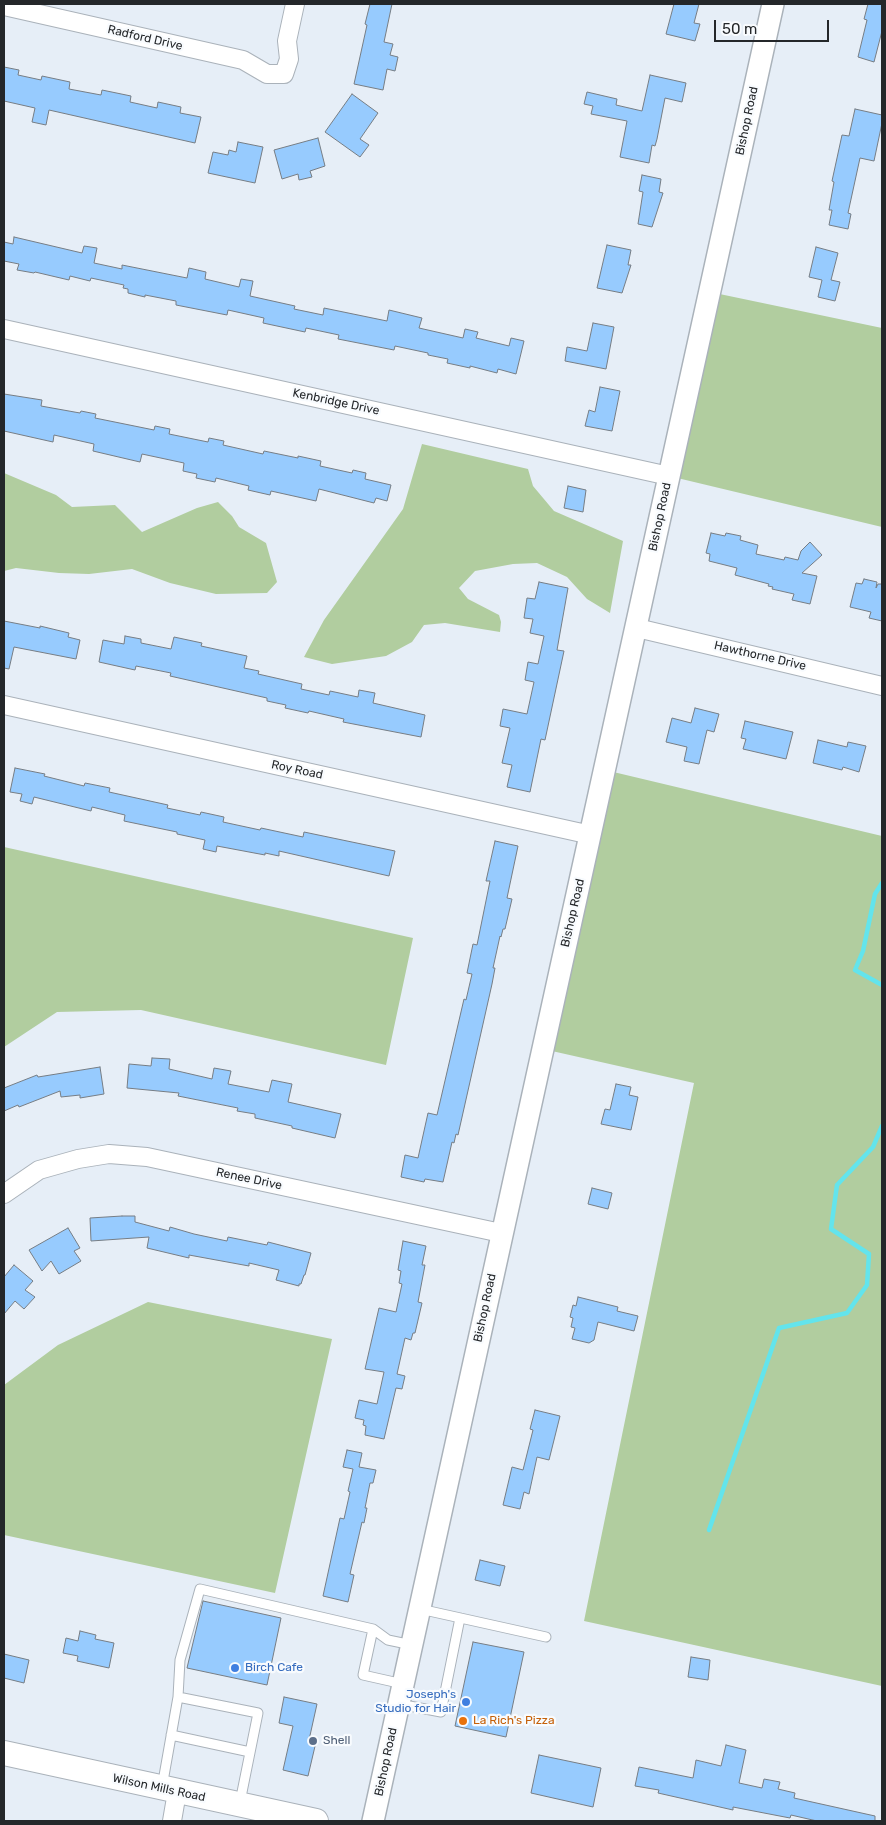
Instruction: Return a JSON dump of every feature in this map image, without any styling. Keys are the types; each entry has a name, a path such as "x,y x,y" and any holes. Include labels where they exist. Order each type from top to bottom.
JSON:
{"main road":[{"name":"Wilson Mills Road","path":"4,1753 316,1821"}],"street":[{"name":"Radford Drive","path":"4,6 243,60 266,74 284,74 290,59 287,41 295,4"},
{"name":"Bishop Road","path":"373,1821 773,4"},
{"name":"Kenbridge Drive","path":"4,329 669,476"},
{"name":"Hawthorne Drive","path":"637,628 882,686"},
{"name":"Roy Road","path":"4,705 591,835"},
{"name":"Renee Drive","path":"4,1194 39,1170 78,1159 109,1154 147,1157 501,1233"},
{"path":"169,1790 172,1821"}],"lane":[{"path":"169,1790 171,1736 178,1697 180,1660 200,1589 373,1629 388,1640 412,1645"},
{"path":"420,1609 546,1637"},
{"path":"373,1629 363,1675 441,1712 460,1618"},
{"path":"178,1697 258,1713 240,1805"},
{"path":"171,1736 250,1752"}],"green space":[{"path":"710,292 882,328 882,527 669,476"},
{"path":"422,444 528,469 533,486 554,511 623,541 610,613 587,599 567,577 537,563 513,564 475,571 459,588 468,599 499,615 501,622 500,632 445,623 424,625 412,642 386,656 332,664 304,657 324,620 403,509"},
{"path":"4,473 56,495 72,507 115,505 142,532 197,508 218,502 232,516 239,527 266,543 277,582 267,593 216,594 170,583 132,569 89,574 16,568 4,571"},
{"path":"605,770 882,836 882,1686 584,1621 694,1083 543,1049"},
{"path":"4,847 413,938 386,1065 141,1010 57,1012 4,1047"},
{"path":"148,1302 332,1339 275,1593 4,1535 4,1385 58,1345"}],"building":[{"path":"370,4 392,4 384,42 393,44 390,55 398,57 395,71 387,69 383,90 354,84"},
{"path":"674,4 699,4 694,23 700,24 695,41 666,34"},
{"path":"868,4 882,4 882,31 874,62 858,57 867,20 864,19"},
{"path":"4,67 19,70 18,75 41,80 42,76 70,82 69,89 101,95 102,90 131,96 130,102 157,108 158,102 181,107 180,113 201,117 195,143 49,110 46,125 32,122 35,108 4,101"},
{"path":"650,75 686,83 682,102 665,98 657,139 655,146 652,145 649,163 620,157 627,121 591,114 593,106 584,104 587,92 617,99 616,105 642,111"},
{"path":"352,94 378,113 360,139 369,145 360,157 325,132"},
{"path":"855,109 882,115 882,123 874,161 860,158 848,213 851,214 848,229 829,225 832,210 829,210 834,182 832,181 842,135 849,136"},
{"path":"318,138 325,166 310,171 312,177 299,180 298,174 282,179 274,150"},
{"path":"238,142 263,147 255,183 208,173 213,152 228,155 229,150 236,152"},
{"path":"642,175 661,179 659,192 663,193 652,227 638,224 643,192 639,191"},
{"path":"14,237 82,253 84,246 97,248 94,263 122,269 122,265 187,278 189,268 206,272 205,279 239,287 241,279 253,281 250,296 295,306 294,309 323,315 324,308 387,321 389,310 422,318 419,328 463,338 465,329 478,332 476,338 509,346 511,338 524,341 516,374 498,369 497,373 470,366 470,368 447,363 448,359 428,355 428,353 395,346 394,350 338,339 339,335 306,328 305,332 263,323 264,318 228,310 227,315 176,305 176,301 128,293 128,289 123,288 124,285 91,278 90,281 70,276 69,280 17,270 19,264 4,261 4,242 13,244"},
{"path":"607,245 631,250 628,265 631,265 622,293 597,288"},
{"path":"816,247 838,253 831,280 840,282 835,301 818,297 822,280 809,277"},
{"path":"593,323 614,327 606,369 565,361 567,347 587,351"},
{"path":"600,387 620,391 612,431 585,426 589,410 595,412"},
{"path":"4,394 42,400 41,406 96,414 95,418 154,430 155,426 170,429 169,434 208,442 209,438 224,441 223,445 263,454 264,451 298,458 298,456 321,461 320,466 352,473 353,470 366,473 365,479 391,485 387,501 376,498 374,503 319,489 316,501 271,491 270,495 248,490 249,486 216,478 215,482 196,478 197,474 183,471 184,463 142,454 140,462 93,451 94,444 54,435 53,442 4,431"},
{"path":"568,486 586,490 583,512 564,508"},
{"path":"711,533 725,536 726,533 741,536 740,540 758,545 756,554 784,560 785,557 798,560 801,551 810,542 822,555 802,573 817,576 810,604 792,600 794,594 772,589 773,587 768,586 769,584 735,575 737,568 709,561 710,554 706,553"},
{"path":"864,579 877,582 876,588 878,584 882,584 882,621 869,618 871,612 850,607 856,583 862,584"},
{"path":"539,582 568,588 557,650 564,651 545,740 541,739 530,792 507,787 512,765 502,763 510,728 500,726 503,709 527,714 534,682 525,680 528,662 538,664 544,636 530,633 533,619 524,618 527,598 535,599"},
{"path":"4,621 40,628 40,626 69,633 68,637 80,640 76,659 14,647 9,669 4,668"},
{"path":"125,636 141,639 141,643 171,649 174,637 202,643 201,646 247,656 244,668 259,671 258,674 302,684 301,689 329,695 330,691 358,697 359,690 375,693 373,703 425,715 421,737 343,722 344,719 309,711 308,713 285,708 286,705 267,701 267,698 170,676 171,673 136,666 135,670 99,662 103,640 124,644"},
{"path":"695,708 719,714 714,732 707,730 699,764 684,761 687,747 666,742 672,718 691,723"},
{"path":"745,721 793,732 786,759 743,749 746,739 741,738"},
{"path":"818,740 847,747 848,742 866,746 859,772 843,767 842,770 813,763"},
{"path":"15,768 45,774 44,776 84,786 85,783 110,788 109,792 168,805 167,808 200,815 201,812 224,817 223,822 303,837 304,832 395,851 389,876 279,851 279,856 265,853 265,855 217,846 216,852 203,849 205,840 124,821 125,815 92,807 91,811 34,797 32,804 20,801 22,794 10,792"},
{"path":"495,841 518,846 507,898 512,899 505,929 503,929 500,936 493,968 495,968 492,984 458,1135 456,1134 454,1143 452,1142 443,1182 425,1179 424,1182 401,1177 405,1155 418,1158 428,1113 437,1115 464,999 466,1000 472,974 467,973 473,944 477,945 490,881 486,881"},
{"path":"152,1058 170,1059 169,1069 212,1079 214,1068 231,1071 228,1084 269,1092 272,1080 292,1084 288,1102 341,1114 335,1138 255,1118 255,1114 237,1111 238,1108 178,1096 179,1093 127,1088 129,1064 151,1066"},
{"path":"100,1067 104,1094 80,1098 80,1095 61,1097 60,1091 4,1111 4,1088 37,1075 38,1077"},
{"path":"616,1084 631,1087 629,1095 638,1097 631,1130 601,1124 605,1109 610,1110"},
{"path":"592,1188 612,1193 608,1209 588,1204"},
{"path":"135,1216 135,1222 169,1231 170,1227 227,1241 228,1237 267,1245 268,1242 311,1253 305,1275 299,1286 276,1280 279,1270 249,1263 249,1266 189,1255 189,1258 147,1248 149,1237 91,1241 90,1218"},
{"path":"68,1228 80,1248 74,1251 81,1261 59,1274 51,1261 42,1271 29,1250"},
{"path":"403,1241 426,1246 422,1265 425,1265 418,1302 422,1303 415,1333 413,1333 411,1340 405,1338 397,1374 405,1376 402,1389 396,1388 384,1439 365,1435 366,1426 363,1425 364,1420 355,1418 359,1400 377,1404 384,1372 365,1369 379,1308 396,1312 402,1284 399,1283 401,1271 398,1270"},
{"path":"14,1265 33,1281 25,1290 35,1297 24,1309 15,1301 4,1314 4,1277"},
{"path":"578,1297 618,1307 617,1311 638,1316 634,1331 598,1322 594,1340 589,1343 572,1339 575,1328 571,1327 573,1318 570,1317 573,1305 576,1306"},
{"path":"535,1410 560,1416 549,1460 537,1457 529,1494 524,1492 520,1509 503,1505 512,1467 523,1470 533,1430 530,1429"},
{"path":"347,1450 362,1453 359,1467 376,1470 373,1483 370,1483 364,1523 362,1522 350,1574 354,1575 348,1602 323,1596 340,1518 344,1519 350,1492 348,1491 353,1469 343,1467"},
{"path":"480,1560 505,1566 500,1586 475,1580"},
{"path":"203,1601 281,1618 267,1685 187,1668"},
{"path":"80,1631 96,1635 95,1639 114,1643 109,1668 77,1661 78,1656 63,1653 66,1638 78,1641"},
{"path":"473,1642 524,1652 506,1737 455,1726"},
{"path":"4,1654 29,1660 24,1683 4,1678"},
{"path":"691,1657 710,1660 708,1680 688,1677"},
{"path":"284,1697 317,1704 309,1740 316,1742 308,1776 283,1770 293,1726 279,1723"},
{"path":"726,1745 746,1750 739,1783 762,1788 764,1779 780,1782 778,1789 795,1793 794,1798 875,1816 875,1821 817,1821 791,1815 790,1818 733,1807 733,1810 658,1793 659,1790 635,1786 639,1767 693,1778 696,1760 721,1766"},
{"path":"539,1755 601,1768 593,1807 531,1793"}],"waterway":[{"path":"882,883 875,894 863,951 855,970 882,985"},
{"path":"709,1530 779,1328 847,1313 867,1285 869,1254 831,1229 837,1185 873,1147 882,1126"}],"place":[{"name":"Birch Cafe","path":"235,1668"},
{"name":"Joseph's Studio for Hair","path":"466,1702"},
{"name":"La Rich's Pizza","path":"463,1721"},
{"name":"Shell","path":"313,1741"}]}
